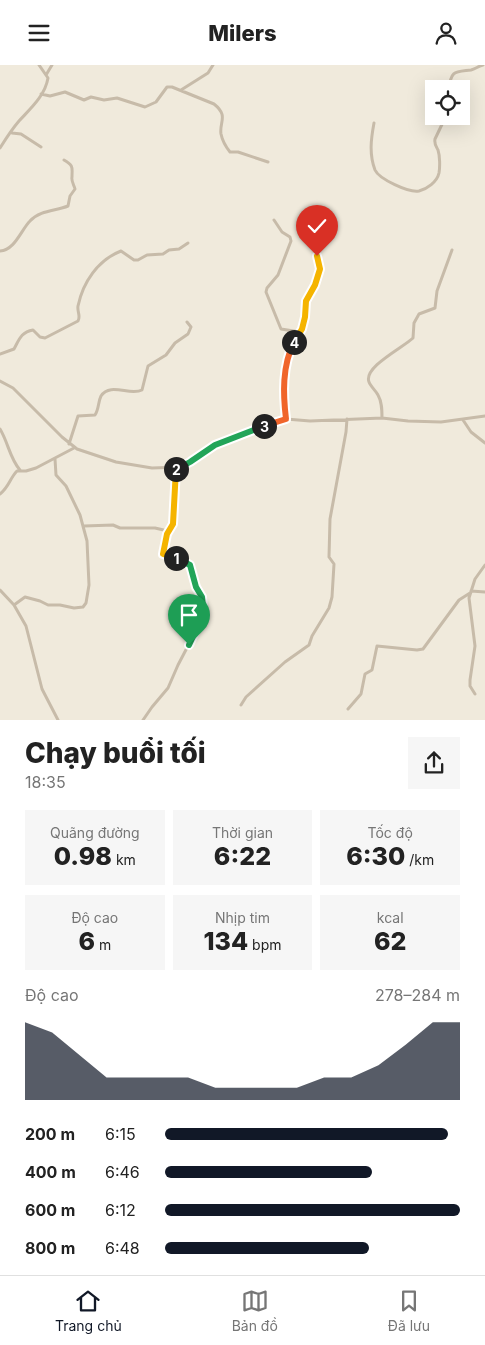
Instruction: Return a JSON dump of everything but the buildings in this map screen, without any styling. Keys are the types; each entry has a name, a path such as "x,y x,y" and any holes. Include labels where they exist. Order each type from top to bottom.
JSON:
{"street":[{"path":"0,148 17,124 34,106 48,80 39,65"},
{"path":"46,75 52,65"},
{"path":"181,90 208,73 213,65"},
{"path":"450,80 454,73 460,70 470,70 482,65"},
{"path":"41,94 50,96 65,92 84,100 91,97 104,100 117,98 145,107 156,102 167,87 172,87 214,104 218,108 224,120 221,134 230,152 238,152 268,162"},
{"path":"374,123 370,149 375,171 394,184 413,191 419,191 432,184 439,173 439,157 435,139 442,125"},
{"path":"12,133 20,134 41,147"},
{"path":"0,251 9,249 32,219 48,210 68,206 70,196 75,189 72,167 64,160"},
{"path":"274,220 282,232 290,237 291,241 278,275 266,288 266,292 281,329 300,332"},
{"path":"0,355 14,349 20,336 27,332 33,330 40,337 45,338 78,321 80,316 78,307 89,278 98,266 113,255 121,251 134,260 147,255 163,254 169,250 179,249 188,243"},
{"path":"382,418 380,401 369,381 369,376 374,366 413,338 414,323 419,314 435,308 437,291 452,250"},
{"path":"286,419 285,375 292,345 302,329 306,301 315,285 320,269 317,256"},
{"path":"69,444 78,416 95,415 100,397 105,392 111,389 138,392 142,390 148,366 165,356 175,343 188,334 191,328 187,322"},
{"path":"0,381 13,388 75,448 116,462 152,467 181,467 223,441 286,419 310,421 382,418 440,422 463,420 485,415"},
{"path":"241,705 246,697 285,662 309,645 312,636 329,608 332,597 334,564 329,557 330,519 347,419"},
{"path":"463,420 472,432 485,443"},
{"path":"0,429 8,451 19,470 21,470"},
{"path":"0,494 10,484 14,473 21,470 31,470 75,448"},
{"path":"14,605 22,598 27,597 48,605 74,608 85,606 89,585 87,541 84,526 68,489 57,477 54,459"},
{"path":"143,720 148,711 170,686 202,616 202,597 196,587 190,565 163,554 168,531 173,524 176,467"},
{"path":"84,526 113,525 120,528 155,528 168,531"},
{"path":"475,694 470,686 475,653 472,617 469,606 475,579 485,565"},
{"path":"0,590 14,605 27,630 42,689 58,720"},
{"path":"348,709 361,693 365,674 372,670 377,646 422,649 459,600 471,592 485,592"}],"route":[{"path":"189,645 202,616 202,597 196,587 190,565 163,554 167,534 173,524 176,467 181,467 223,441 286,419 284,403 285,375 292,345 304,324 306,301 315,285 320,269 317,256"}]}
